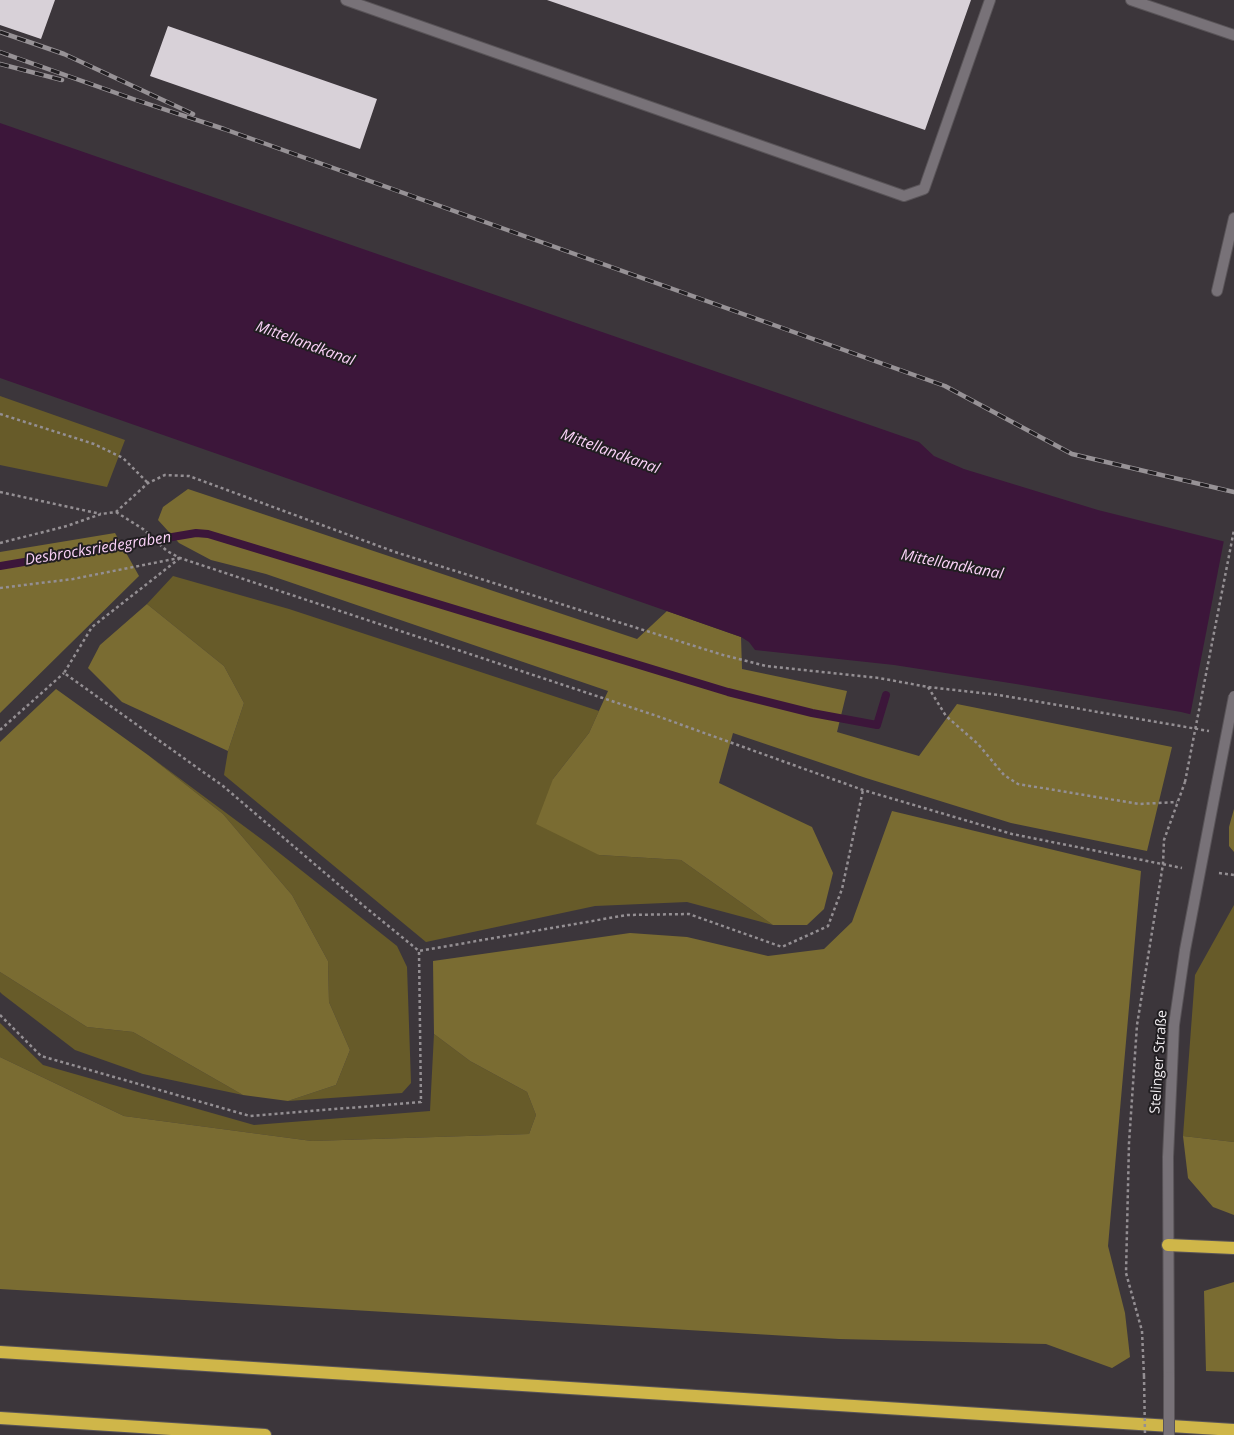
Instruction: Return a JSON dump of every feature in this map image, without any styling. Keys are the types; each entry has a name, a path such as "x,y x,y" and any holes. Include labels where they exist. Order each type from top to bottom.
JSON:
{"highway":[{"path":"1168,1245 1234,1248"},
{"path":"0,1352 1234,1430"},
{"path":"0,1418 265,1435"}],"main road":[{"path":"346,0 904,196 924,189 990,0"},
{"path":"1131,0 1234,35"},
{"path":"1218,291 1234,218"},
{"name":"Stelinger Straße","path":"1170,1435 1168,1377 1168,1157 1174,1025 1185,950 1234,696"}],"path":[{"path":"0,414 94,444 123,458 148,483"},
{"path":"0,543 67,526 101,514 116,512 148,483 165,475 189,476 394,552 723,655 766,666 878,678 928,688 999,695 1211,731"},
{"path":"0,492 101,514"},
{"path":"116,512 144,529 167,551 180,558 657,716 863,790 1012,834 1163,864"},
{"path":"1145,1435 1142,1331 1126,1273 1129,1143 1137,1025 1163,864 1164,840 1185,782 1234,530"},
{"path":"0,588 73,579 180,558"},
{"path":"0,730 64,673 92,627 180,558"},
{"path":"64,673 223,786 359,902 420,951 627,915 689,914 782,947 828,926 842,889 863,790"},
{"path":"928,688 946,716 978,744 1004,776 1018,784 1139,804 1177,802"},
{"path":"0,1015 41,1056 250,1116 421,1102 420,951"}],"shaded area":[{"path":"0,396 125,440 107,487 0,465"},
{"path":"188,489 637,639 667,611 741,637 742,669 847,691 837,732 919,756 957,704 1172,747 1147,851 1011,823 866,778 733,733 719,783 812,827 833,873 824,909 807,925 773,925 681,860 599,855 536,824 553,779 589,733 608,691 266,574 211,560 179,543 158,520 163,507"},
{"path":"115,533 139,576 0,713 0,552"},
{"path":"173,576 289,609 599,711 589,733 553,779 599,855 681,860 773,925 687,902 595,906 426,942 224,775 228,751 244,703 224,666 147,604"},
{"path":"147,604 224,666 244,703 228,751 122,702 88,668 100,645"},
{"path":"56,689 148,755 223,814 292,895 328,961 329,1002 350,1050 336,1085 288,1101 243,1095 133,1032 87,1027 0,972 0,742"},
{"path":"148,755 268,844 397,946 407,967 411,1083 402,1093 288,1101 336,1085 350,1050 329,1002 328,961 292,895 223,814"},
{"path":"1234,809 1234,852 1229,846 1229,827"},
{"path":"892,811 1141,871 1108,1246 1125,1313 1130,1357 1112,1368 1046,1344 839,1339 0,1289 0,1057 124,1116 312,1141 529,1134 536,1115 527,1092 470,1061 434,1034 433,961 630,933 687,937 768,956 824,949 852,922"},
{"path":"1234,905 1234,1142 1183,1136 1195,975"},
{"path":"0,972 87,1027 133,1032 243,1095 143,1074 75,1050 0,992"},
{"path":"0,1023 43,1065 254,1125 430,1111 434,1034 470,1061 527,1092 536,1115 529,1134 312,1141 124,1116 0,1057"},
{"path":"1183,1136 1234,1142 1234,1215 1213,1207 1188,1178"},
{"path":"1234,1282 1234,1372 1206,1371 1204,1291"}],"water":[{"name":"Mittellandkanal","path":"0,123 919,442 934,456 964,469 1098,510 1234,544 1234,725 1181,712 1016,684 894,665 755,650 749,642 741,637 0,378"}],"pier":[{"path":"1224,540 1234,542 1234,727 1190,716"}],"building":[{"path":"0,0 55,0 41,39 0,25"},
{"path":"547,0 971,0 925,130"},
{"path":"168,26 377,99 360,149 150,76"}],"waterway":[{"name":"Desbrocksriedegraben","path":"0,566 196,533 208,534 728,692 812,713 877,725 886,695"}],"railway":[{"path":"0,32 64,54 193,114"},
{"path":"0,52 224,129 945,386 1072,454 1234,492"},
{"path":"0,64 62,80"}]}
